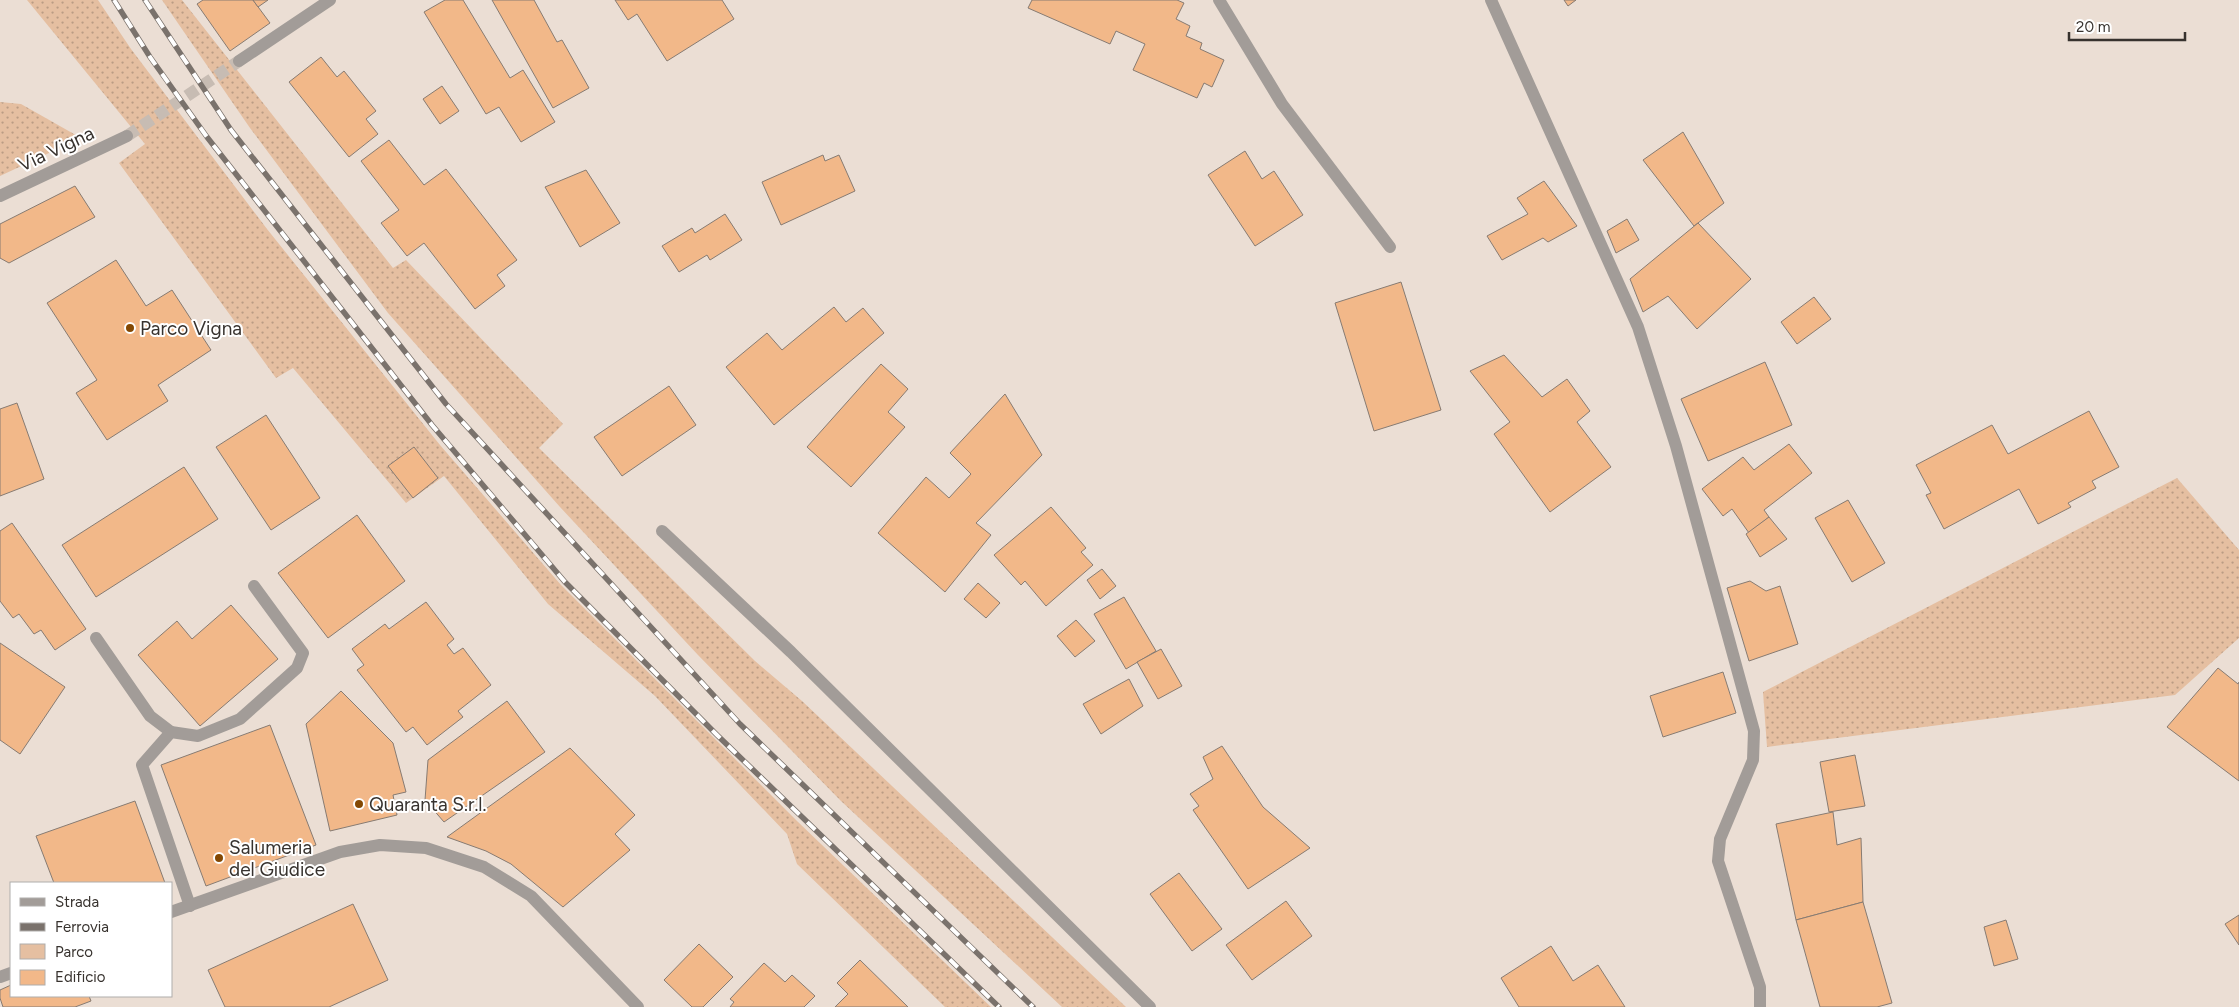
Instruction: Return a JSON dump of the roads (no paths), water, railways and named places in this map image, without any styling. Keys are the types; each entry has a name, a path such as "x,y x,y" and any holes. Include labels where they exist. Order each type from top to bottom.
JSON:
{"street":[{"path":"240,61 330,0"},
{"path":"1219,0 1282,104 1390,247"},
{"path":"1490,0 1638,327 1676,446 1754,731 1753,760 1720,839 1718,862 1760,987 1760,1007"},
{"name":"Via Vigna","path":"0,196 128,136"},
{"path":"662,531 791,652 1150,1007"},
{"path":"96,638 150,716 171,732 198,736 240,720 297,668 303,653 254,586"},
{"path":"171,732 142,765 190,906"},
{"path":"172,912 340,852 380,845 426,848 484,868 531,896 638,1007"}],"tunnel":[{"path":"127,136 239,61"}],"railway":[{"path":"114,0 150,57 207,137 432,425 565,582 717,735 999,1007"},
{"path":"145,0 231,130 446,404 740,724 1033,1007"}],"place":[{"name":"Parco Vigna","path":"130,328"},
{"name":"Quaranta S.r.l.","path":"359,804"},
{"name":"Salumeria del Giudice","path":"219,858"}]}
